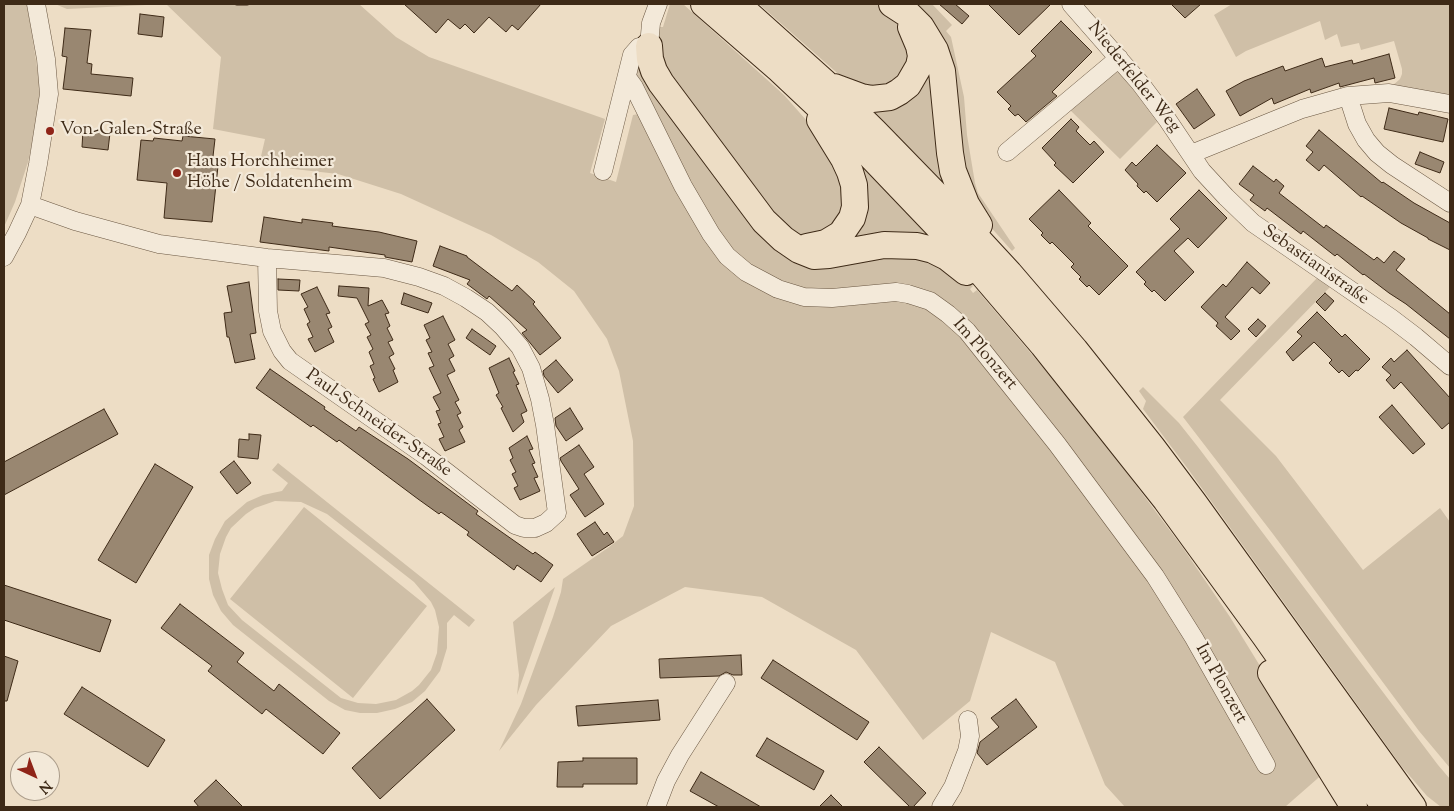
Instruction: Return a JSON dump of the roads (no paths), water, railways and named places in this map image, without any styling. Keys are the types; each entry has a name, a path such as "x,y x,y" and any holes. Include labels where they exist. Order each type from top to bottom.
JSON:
{"highway":[{"path":"704,4 813,87 948,207 1008,273 1088,365 1152,447 1413,807"},
{"path":"737,4 906,192 973,263 1115,434 1166,500 1385,807"},
{"path":"813,87 872,99 890,97 908,85 919,66 919,46 908,23 893,5"},
{"path":"893,5 909,15 921,27 935,50 942,70 953,172 969,209 1008,273"},
{"path":"648,46 654,71 662,83 764,221 788,243 814,256 829,256 895,245 917,246 933,250 947,257 1013,310"},
{"path":"788,243 807,247 833,240 847,227 855,207 854,184 813,87"},
{"path":"1236,598 1262,659 1354,807"},
{"path":"1385,769 1432,807"}],"street":[{"path":"4,257 30,204 49,94 46,59 36,4"},
{"name":"Niederfelder Weg","path":"1071,4 1140,83 1192,154"},
{"path":"603,171 635,50 639,47 648,46 651,23 657,5"},
{"path":"1006,152 1119,58"},
{"name":"Im Plonzert","path":"626,80 629,80 634,87 683,186 711,234 727,256 746,272 778,289 804,297 832,298 896,292 908,294 930,301 948,314 966,331 990,358 1057,444 1155,576 1194,638 1266,765"},
{"path":"1192,154 1302,109 1348,96 1389,93 1450,104"},
{"path":"1348,96 1356,124 1377,153 1450,203"},
{"name":"Sebastianistraße","path":"1192,154 1202,171 1253,223 1403,327 1450,366"},
{"path":"30,204 75,221 159,244 267,258"},
{"name":"Paul-Schneider-Straße","path":"267,258 384,268 444,286 487,312 503,327 520,348 531,368 545,425 556,514 546,523 535,528 524,528 515,525 426,456 290,361 275,340 272,331 268,311 267,258"},
{"path":"656,807 666,781 680,754 726,683"},
{"path":"941,807 953,787 967,751 970,736 968,720"}],"waterway":[{"path":"237,4 247,4"}],"place":[{"name":"Von-Galen-Straße","path":"50,131"},
{"name":"Haus Horchheimer Höhe / Soldatenheim","path":"177,173"}]}
